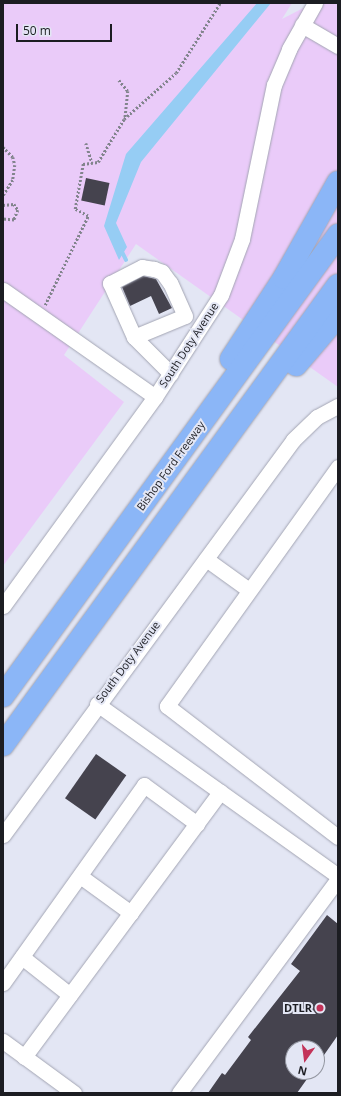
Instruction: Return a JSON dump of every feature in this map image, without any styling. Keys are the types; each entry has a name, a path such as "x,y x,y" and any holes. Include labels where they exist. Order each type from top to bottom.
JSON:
{"highway":[{"path":"181,452 231,359 284,278 338,182"},
{"name":"Bishop Ford Freeway","path":"3,696 338,235"},
{"path":"3,746 338,285"},
{"path":"261,393 297,364 338,316"}],"street":[{"name":"South Doty Avenue","path":"3,606 155,397 213,309 232,269 250,209 264,122 274,85 302,25 315,3"},
{"path":"302,25 338,46"},
{"path":"134,337 185,316 170,283 162,272 154,269 142,267 110,283 134,337 171,374"},
{"path":"3,290 155,397"},
{"name":"South Doty Avenue","path":"3,835 97,704 293,440 317,418 338,406"},
{"path":"338,467 169,700 168,709 338,837"},
{"path":"206,559 249,590"},
{"path":"97,704 220,792 336,871 179,1093"},
{"path":"3,983 144,785 197,824"},
{"path":"24,1057 220,792"},
{"path":"80,876 131,913"},
{"path":"22,957 70,995"},
{"path":"3,1041 74,1093"}],"path":[{"path":"40,315 88,216 75,209 83,164 98,162 124,119 176,73 220,3"},
{"path":"119,80 129,96 124,119"},
{"path":"86,143 92,163"},
{"path":"3,147 13,157 15,165 13,180 3,196"},
{"path":"3,205 14,204 18,210 14,220 3,219"}],"shaded area":[{"path":"3,3 292,3 282,19 313,3 338,3 338,387 136,244 64,355 124,402 3,566"}],"water":[{"path":"257,3 271,3 141,162 116,223 127,247 119,260 104,226 126,154"}],"building":[{"path":"86,178 109,183 105,205 81,200"},
{"path":"143,276 156,279 172,308 159,314 151,296 130,306 122,287"},
{"path":"96,754 126,775 95,819 65,798"},
{"path":"327,915 338,924 338,1035 325,1054 325,1040 285,1040 285,1080 306,1080 297,1093 208,1093 222,1073 225,1075 251,1040 248,1037 300,971 291,964"}],"waterway":[{"path":"121,250 126,260"}],"place":[{"name":"DTLR","path":"320,1008"}]}
